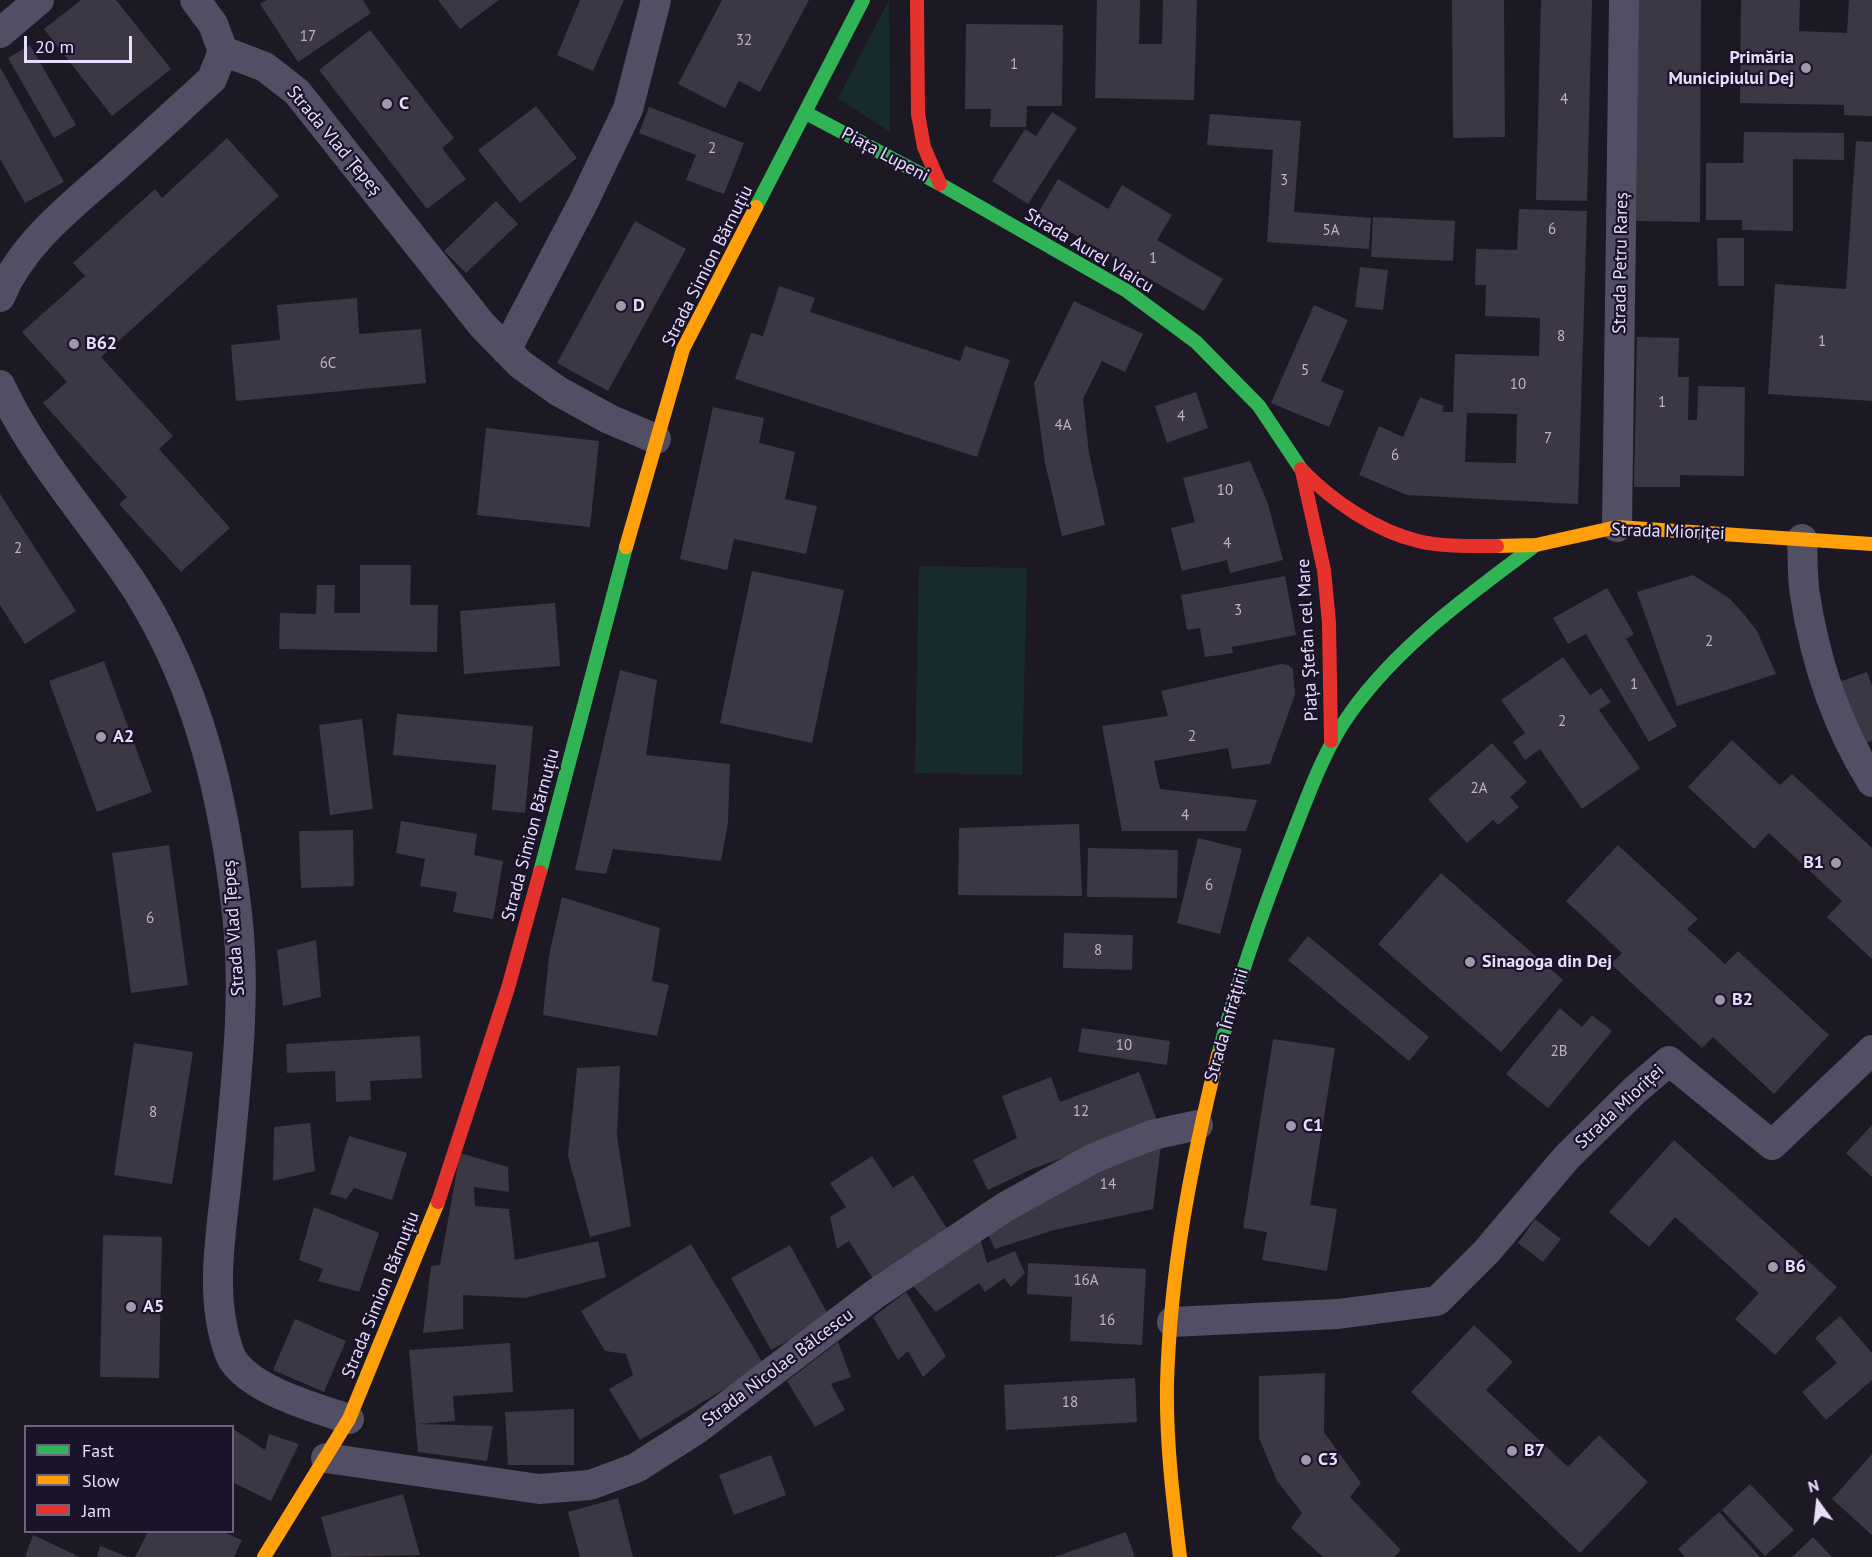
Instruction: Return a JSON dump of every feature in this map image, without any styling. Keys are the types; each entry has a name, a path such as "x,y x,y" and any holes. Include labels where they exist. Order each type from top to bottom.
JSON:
{"street":[{"path":"0,33 39,0"},
{"path":"0,297 7,280 25,254 52,224 212,79 223,51 213,24 195,0"},
{"path":"506,350 584,201 628,109 656,0"},
{"path":"806,113 863,0"},
{"name":"Piața Lupeni","path":"917,0 918,114 924,147 940,184"},
{"name":"Strada Petru Rareș","path":"1617,526 1624,0"},
{"name":"Strada Vlad Țepeș","path":"223,51 265,67 297,92 482,325 520,364 558,391 609,419 656,439"},
{"name":"Piața Lupeni","path":"806,113 940,184"},
{"name":"Strada Simion Bărnuțiu","path":"264,1557 349,1419 435,1210 508,988 656,439 683,349 806,113"},
{"name":"Strada Aurel Vlaicu","path":"940,184 1127,291 1196,342 1259,406 1302,471"},
{"name":"Strada Vlad Țepeș","path":"0,385 15,416 46,467 94,528 165,638 195,707 218,787 237,918 240,1021 216,1273 220,1320 230,1356 247,1376 260,1384 307,1405 349,1419"},
{"path":"1302,471 1349,508 1383,529 1420,542 1483,546 1536,545"},
{"name":"Piața Ștefan cel Mare","path":"1302,471 1324,570 1329,623 1331,741"},
{"name":"Strada Mioriței","path":"1536,545 1617,526 1872,544"},
{"path":"1802,540 1805,595 1824,674 1840,725 1872,782"},
{"path":"1331,741 1363,696 1404,655 1467,597 1536,545"},
{"name":"Strada Înfrățirii","path":"1180,1557 1168,1461 1166,1399 1177,1245 1198,1125 1248,952 1331,741"},
{"name":"Strada Mioriței","path":"1172,1322 1338,1314 1437,1301 1487,1251 1567,1157 1634,1091 1669,1061 1772,1145 1872,1050"},
{"name":"Strada Nicolae Bălcescu","path":"326,1458 540,1489 590,1485 636,1467 697,1429 876,1294 1005,1207 1094,1158 1152,1135 1198,1125"}],"green space":[{"path":"889,0 890,132 838,98"},
{"path":"919,566 1027,568 1022,775 915,773"}],"building":[{"path":"81,0 116,0 171,69 112,116 44,29"},
{"path":"267,0 363,0 371,13 298,62 260,4"},
{"path":"438,0 499,0 460,29"},
{"path":"580,0 624,0 593,71 557,55"},
{"path":"722,0 809,0 760,92 739,81 725,108 678,84"},
{"path":"1097,0 1140,0 1139,44 1162,44 1163,0 1197,0 1194,100 1095,98"},
{"path":"1452,0 1504,0 1505,137 1453,138"},
{"path":"1541,0 1592,0 1587,201 1536,200"},
{"path":"1638,0 1701,0 1700,222 1636,221"},
{"name":"Primăria Municipiului Dej","path":"1741,0 1800,0 1799,31 1847,33 1849,0 1872,0 1872,116 1844,115 1844,105 1740,103"},
{"path":"966,24 1063,25 1062,106 1027,106 1026,127 990,127 991,109 965,109"},
{"name":"C","path":"370,30 454,138 442,148 466,179 427,209 319,70"},
{"path":"30,45 76,125 54,138 8,58"},
{"path":"0,67 64,182 25,203 0,159"},
{"path":"536,106 577,158 520,203 478,150"},
{"path":"649,107 744,143 724,194 686,180 696,155 639,133"},
{"path":"1052,112 1077,128 1028,204 992,181 1025,129 1036,136"},
{"path":"1210,114 1301,121 1294,212 1371,218 1369,249 1267,242 1273,150 1207,145"},
{"path":"1744,132 1844,133 1844,160 1793,159 1793,231 1742,230 1742,220 1706,220 1706,163 1743,163"},
{"name":"B62","path":"227,138 279,196 101,357 173,436 159,449 230,528 181,572 119,504 127,497 43,403 67,382 22,332 85,276 73,263 155,189 162,198"},
{"path":"1856,141 1872,142 1872,401 1768,394 1775,284 1846,289"},
{"path":"1058,179 1108,209 1122,185 1172,215 1157,240 1223,279 1204,311 1038,213"},
{"path":"496,201 518,224 466,273 444,251"},
{"path":"1519,209 1587,211 1578,504 1407,495 1359,475 1379,426 1403,437 1420,397 1444,406 1442,412 1453,412 1455,354 1539,356 1540,318 1485,316 1486,285 1475,285 1476,249 1517,250","holes":["1467,413 1517,414 1516,463 1465,462"]},
{"path":"1373,217 1455,221 1453,261 1371,257"},
{"name":"D","path":"635,221 686,249 608,391 557,363"},
{"path":"1717,238 1744,238 1744,286 1718,286"},
{"path":"1360,267 1388,270 1383,310 1355,307"},
{"path":"779,286 815,298 810,312 960,361 965,346 1010,360 977,457 735,379 751,333 763,336"},
{"path":"357,298 359,334 421,329 426,383 236,401 231,345 280,340 277,305"},
{"path":"1074,301 1143,334 1125,372 1102,361 1083,399 1089,453 1105,525 1062,536 1045,463 1034,383"},
{"path":"1314,305 1348,320 1321,381 1344,391 1329,427 1271,403"},
{"path":"1637,337 1679,338 1678,377 1689,377 1688,420 1697,420 1698,386 1745,387 1744,476 1680,475 1680,487 1634,487"},
{"path":"1196,392 1208,428 1167,443 1155,406"},
{"path":"713,407 764,418 759,443 795,452 785,499 817,506 806,554 734,539 727,570 680,559"},
{"path":"486,428 599,441 590,527 477,515"},
{"path":"1250,461 1268,504 1283,560 1230,573 1227,560 1182,571 1171,528 1195,522 1183,478"},
{"path":"0,494 76,611 25,644 0,605"},
{"path":"360,565 411,565 410,605 438,605 437,652 279,649 280,613 316,614 317,585 335,585 334,613 360,613"},
{"path":"752,571 844,590 812,743 720,723"},
{"path":"1693,575 1729,598 1743,613 1757,631 1776,674 1677,706 1637,592"},
{"path":"1285,576 1296,635 1232,647 1233,653 1205,657 1200,628 1187,630 1181,595"},
{"path":"1607,588 1634,634 1626,639 1677,726 1649,742 1586,634 1568,644 1553,618"},
{"path":"555,603 560,666 464,674 460,611"},
{"path":"1563,657 1590,695 1601,688 1611,702 1599,710 1640,768 1582,809 1540,749 1525,760 1513,742 1525,733 1501,700"},
{"name":"A2","path":"104,661 152,792 97,812 49,681"},
{"path":"1281,664 1293,669 1295,695 1270,764 1232,769 1228,748 1154,761 1160,789 1257,800 1246,831 1122,831 1102,726 1168,716 1161,691"},
{"path":"620,670 657,680 646,755 730,764 728,823 721,861 613,849 606,874 575,870"},
{"path":"1867,672 1872,686 1872,741 1860,745 1839,682"},
{"path":"397,714 533,726 525,813 492,810 496,765 393,755"},
{"path":"362,719 373,809 330,815 319,725"},
{"name":"B1","path":"1732,740 1780,785 1792,774 1872,848 1872,959 1827,917 1842,901 1769,833 1754,849 1688,787"},
{"path":"1492,743 1527,782 1510,797 1519,807 1498,825 1493,820 1467,843 1428,799"},
{"path":"401,821 477,834 474,855 503,861 493,919 453,912 457,892 420,886 425,859 396,853"},
{"path":"1079,824 1082,896 958,895 959,828"},
{"path":"353,830 354,886 301,888 299,831"},
{"path":"1198,838 1242,849 1220,934 1177,923"},
{"path":"169,845 188,985 131,993 112,853"},
{"name":"B2","path":"1618,845 1698,919 1687,929 1725,964 1738,951 1829,1035 1774,1094 1713,1037 1702,1048 1611,964 1622,953 1566,901"},
{"path":"1088,848 1178,850 1177,898 1087,897"},
{"name":"Sinagoga din Dej","path":"1441,873 1563,980 1501,1052 1378,944"},
{"path":"562,897 660,928 652,981 669,985 657,1036 543,1015 549,956"},
{"path":"1064,933 1133,935 1132,970 1063,968"},
{"path":"1308,936 1429,1037 1409,1061 1288,960"},
{"path":"316,940 321,997 283,1006 277,950"},
{"path":"1560,1008 1582,1027 1592,1015 1612,1031 1548,1108 1506,1074"},
{"path":"1082,1028 1170,1041 1167,1065 1078,1052"},
{"path":"420,1036 422,1078 370,1081 371,1100 336,1102 335,1071 287,1073 286,1044"},
{"name":"C1","path":"1273,1039 1335,1048 1310,1205 1337,1209 1327,1271 1262,1260 1267,1232 1243,1228"},
{"path":"134,1043 193,1052 172,1184 114,1175"},
{"path":"620,1066 617,1136 631,1226 590,1237 568,1156 577,1068"},
{"path":"1139,1072 1158,1123 1032,1169 988,1190 973,1160 1017,1138 1002,1096 1051,1077 1060,1102"},
{"path":"310,1123 315,1171 273,1181 274,1127"},
{"path":"1872,1125 1872,1177 1846,1153"},
{"path":"349,1136 407,1153 392,1200 354,1188 346,1199 330,1194"},
{"name":"B6","path":"1674,1140 1837,1287 1775,1355 1735,1319 1759,1293 1675,1217 1649,1247 1609,1212"},
{"path":"1161,1145 1153,1209 1054,1230 995,1249 986,1230 1043,1193"},
{"path":"460,1153 508,1167 509,1192 474,1187 475,1206 509,1209 515,1260 598,1241 606,1277 525,1298 463,1295 463,1329 423,1333 431,1266 440,1265"},
{"path":"872,1156 893,1188 913,1175 950,1233 875,1282 849,1241 837,1249 830,1217 846,1207 830,1183"},
{"path":"314,1207 379,1233 359,1292 318,1281 323,1269 299,1260"},
{"path":"1535,1219 1561,1239 1543,1262 1518,1243"},
{"name":"A5","path":"103,1235 162,1237 159,1378 100,1377"},
{"path":"980,1238 987,1263 1015,1251 1025,1273 1011,1287 1004,1278 985,1292 979,1283 936,1312 912,1285"},
{"path":"691,1244 764,1365 640,1440 609,1389 633,1375 626,1354 605,1351 581,1311"},
{"path":"790,1245 830,1318 771,1350 731,1278"},
{"path":"1028,1263 1146,1269 1142,1345 1070,1341 1072,1297 1027,1294"},
{"path":"906,1292 946,1356 923,1377 908,1351 898,1360 873,1317"},
{"path":"1840,1316 1872,1353 1872,1380 1826,1420 1802,1392 1837,1363 1815,1338"},
{"path":"295,1319 346,1341 324,1392 273,1370"},
{"name":"B7","path":"1474,1325 1513,1362 1486,1390 1568,1467 1599,1435 1648,1482 1580,1553 1411,1392"},
{"path":"838,1342 851,1377 831,1384 845,1410 815,1427 787,1381"},
{"path":"510,1343 513,1392 453,1396 455,1421 418,1424 493,1426 487,1461 418,1452 409,1350"},
{"name":"C3","path":"1325,1373 1324,1432 1361,1483 1350,1497 1401,1550 1394,1557 1323,1557 1291,1528 1302,1513 1277,1481 1259,1438 1259,1376"},
{"path":"1135,1378 1137,1422 1006,1430 1004,1385"},
{"path":"574,1409 574,1465 508,1465 505,1412"},
{"path":"234,1429 265,1450 269,1434 299,1444 271,1501 234,1483"},
{"path":"1872,1454 1872,1535 1832,1499"},
{"path":"771,1455 786,1495 734,1515 719,1475"},
{"path":"1750,1484 1794,1530 1765,1556 1722,1510"},
{"path":"403,1494 420,1555 332,1557 321,1517"},
{"path":"618,1498 633,1557 580,1557 568,1512"},
{"path":"1719,1512 1760,1557 1685,1557 1678,1549"},
{"path":"1126,1532 1135,1557 1054,1557"},
{"path":"147,1533 225,1533 242,1540 234,1557 135,1557"},
{"path":"33,1535 80,1557 25,1557"},
{"path":"1813,1537 1832,1557 1792,1557"},
{"path":"100,1546 128,1557 97,1557"}],"traffic: fast":[{"path":"756,207 863,0"},
{"path":"806,113 940,184 1127,291 1196,342 1259,406 1301,469"},
{"path":"1218,1055 1243,970 1273,886 1306,800 1333,740 1370,688 1413,643 1461,602 1536,545"},
{"path":"540,872 626,547"}],"traffic: slow":[{"path":"626,547 683,349 756,207"},
{"path":"1497,546 1536,545 1617,527 1872,544"},
{"path":"1180,1557 1168,1427 1167,1384 1172,1301 1191,1177 1218,1055"},
{"path":"264,1557 349,1419 438,1202"}],"traffic: jam":[{"path":"917,0 918,114 924,147 940,184"},
{"path":"1301,469 1341,503 1386,530 1418,541 1437,544 1497,546"},
{"path":"1302,471 1324,570 1329,623 1331,741"},
{"path":"438,1202 508,988 540,872"}],"place":[{"name":"Primăria Municipiului Dej","path":"1806,68"},
{"name":"C","path":"387,104"},
{"name":"D","path":"621,306"},
{"name":"B62","path":"74,344"},
{"name":"A2","path":"101,737"},
{"name":"B1","path":"1836,863"},
{"name":"Sinagoga din Dej","path":"1470,962"},
{"name":"B2","path":"1720,1000"},
{"name":"C1","path":"1291,1126"},
{"name":"B6","path":"1773,1267"},
{"name":"A5","path":"131,1307"},
{"name":"B7","path":"1512,1451"},
{"name":"C3","path":"1306,1460"}]}
